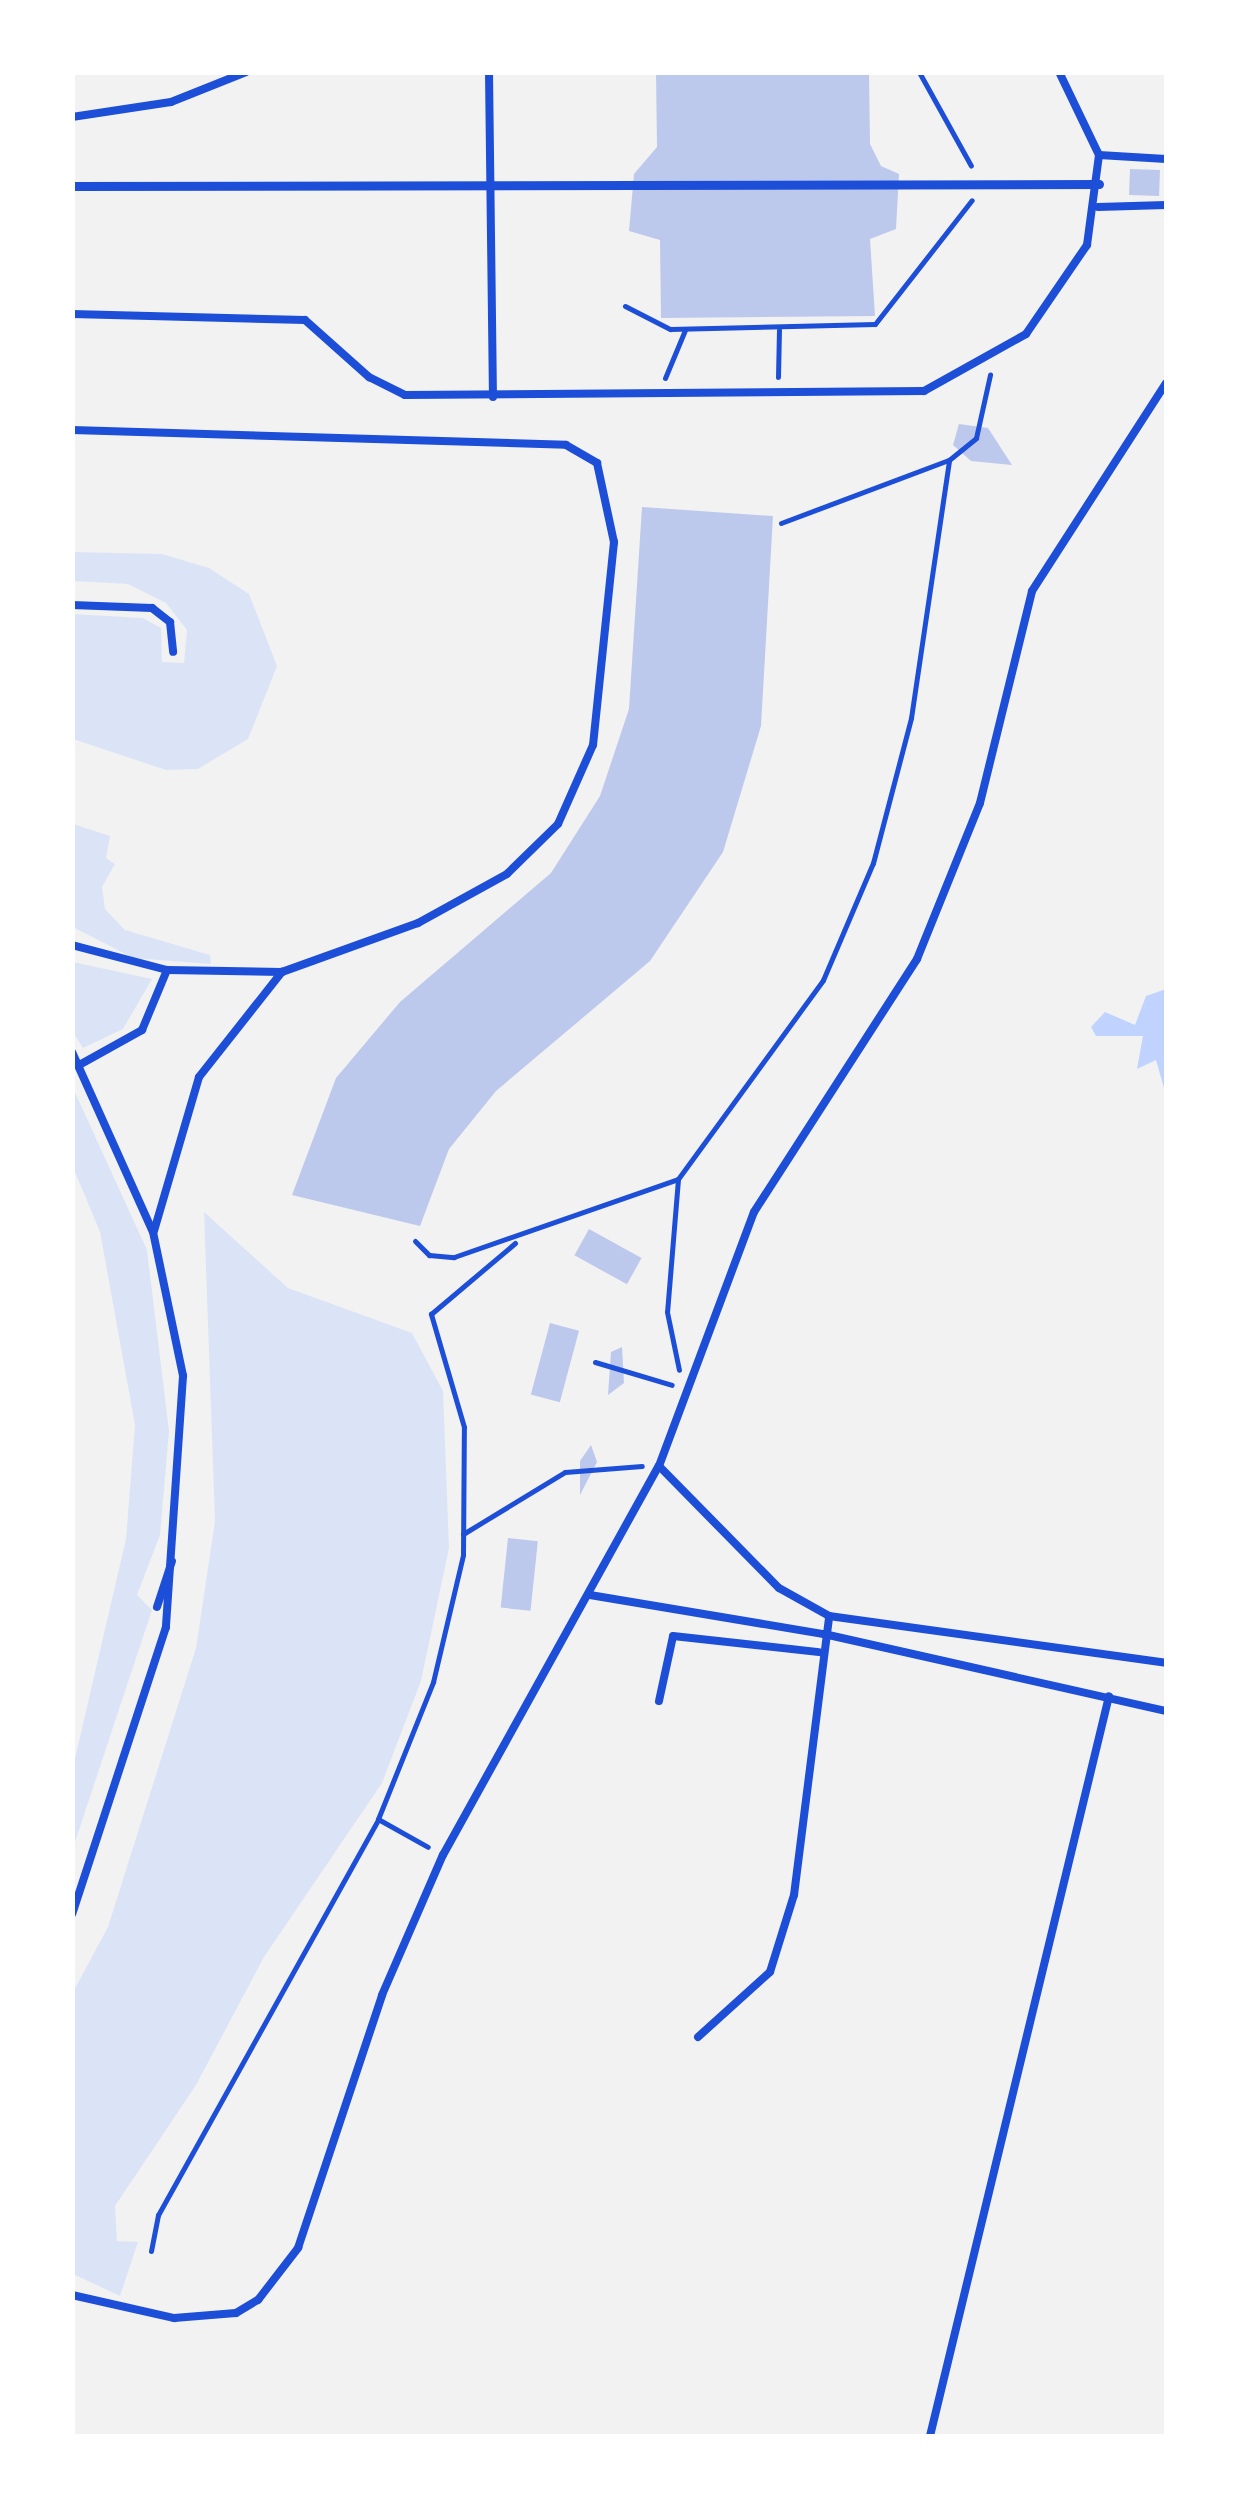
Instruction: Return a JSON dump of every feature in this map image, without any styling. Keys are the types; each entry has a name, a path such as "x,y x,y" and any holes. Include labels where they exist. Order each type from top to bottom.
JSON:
{"street":[{"path":"72,186 490,179 983,187 1099,184"}],"lane":[{"path":"72,117 172,102 246,72"},
{"path":"489,72 493,397"},
{"path":"72,314 305,320 369,378 405,395 778,396 924,391 994,357 1054,300 1098,208 1099,155 1059,72"},
{"path":"1099,155 1166,159"},
{"path":"1098,208 1166,205"},
{"path":"72,2295 130,2313 202,2318 236,2312 278,2280 314,2212 410,1926 659,1466 754,1212 892,1003 943,904 1049,555 1166,384"},
{"path":"72,430 566,444 586,451 605,481 614,542 602,704 558,824 463,903 282,972 167,970 72,946"},
{"path":"72,605 152,608 170,622 174,652"},
{"path":"81,1064 142,1030 167,970"},
{"path":"153,1232 199,1077 282,972"},
{"path":"72,1052 81,1064 153,1232 184,1376 179,1538 166,1627 72,1914"},
{"path":"659,1466 764,1574 829,1616 1166,1663"},
{"path":"157,1607 179,1538"},
{"path":"590,1595 824,1634 1110,1696 1166,1712"},
{"path":"698,2038 770,1972 794,1895 820,1652 829,1616"},
{"path":"659,1702 673,1636 820,1652"},
{"path":"930,2436 1110,1696"}],"path":[{"path":"625,306 685,330 874,324 983,187 919,72"},
{"path":"658,396 685,330"},
{"path":"778,396 779,330"},
{"path":"782,523 949,460 976,438 994,357"},
{"path":"689,1391 670,1353 666,1312 678,1179 823,980 873,863 912,718 949,460"},
{"path":"415,1241 429,1255 454,1257 517,1241 678,1179"},
{"path":"150,2252 158,2215 378,1819 433,1682 463,1534 464,1427 431,1314 517,1241"},
{"path":"594,1362 689,1391"},
{"path":"463,1534 565,1472 659,1466"},
{"path":"378,1819 410,1837"}],"shaded area":[{"path":"73,552 162,554 209,568 249,594 277,666 248,739 198,769 166,770 73,739 73,614 143,618 161,628 162,662 184,663 187,630 166,603 128,584 73,581"},
{"path":"73,824 110,836 106,858 115,864 102,887 105,909 125,930 210,955 211,964 133,958 73,927"},
{"path":"73,962 152,979 123,1029 83,1048 73,1032"},
{"path":"73,1088 147,1250 169,1431 160,1535 137,1595 152,1610 73,1848 73,1767 126,1539 135,1425 100,1232 73,1167"},
{"path":"204,1212 288,1288 412,1333 443,1391 449,1548 421,1681 382,1783 264,1957 196,2085 115,2206 117,2241 138,2242 120,2296 73,2274 73,1992 108,1927 196,1648 215,1521"}],"water":[{"path":"1166,989 1166,1095 1156,1060 1137,1069 1143,1036 1096,1036 1091,1027 1105,1012 1135,1025 1146,996"}],"building":[{"path":"656,72 869,72 870,144 881,166 899,174 896,229 870,239 875,316 661,318 660,240 629,231 634,174 657,147"},
{"path":"1130,169 1160,170 1159,196 1129,195"},
{"path":"959,424 988,428 1012,465 971,461 953,445"},
{"path":"642,507 773,516 761,726 723,852 650,961 496,1091 449,1149 420,1226 292,1195 336,1078 400,1002 551,873 600,796 629,709"},
{"path":"589,1229 641,1258 627,1284 574,1255"},
{"path":"550,1323 579,1331 560,1402 531,1394"},
{"path":"622,1347 624,1383 608,1395 611,1352"},
{"path":"591,1445 597,1462 580,1495 580,1461"},
{"path":"508,1538 538,1541 531,1611 501,1608"}]}
